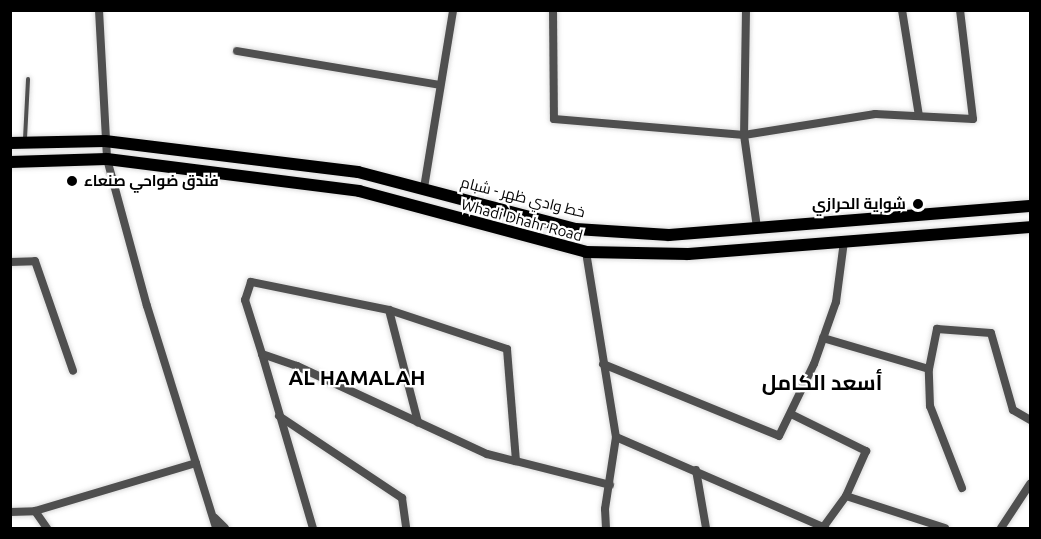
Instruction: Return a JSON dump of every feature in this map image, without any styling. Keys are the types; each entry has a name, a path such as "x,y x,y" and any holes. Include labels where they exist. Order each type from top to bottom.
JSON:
{"main road":[{"name":"خط وادي ظهر - شبام","path":"10,143 105,141 358,172 576,228 669,235 1030,206"},
{"name":"Whadi Dhahr Road","path":"10,162 107,159 359,191 586,252 688,254 1030,226"}],"street":[{"path":"99,10 107,159 216,528"},
{"path":"424,188 453,10"},
{"path":"553,10 554,119 744,135 875,114 974,119 960,10"},
{"path":"746,10 744,135 757,228"},
{"path":"902,10 919,116"},
{"path":"237,51 440,85"},
{"path":"603,364 779,436 792,414 836,302 844,242"},
{"path":"586,252 616,437 610,485 604,509 606,528"},
{"path":"10,262 35,261 74,371"},
{"path":"313,528 244,300 251,282 388,310 507,348 516,461"},
{"path":"388,310 418,422"},
{"path":"963,488 930,406 929,369 937,329 991,333 1013,410 1030,420"},
{"path":"823,338 929,369"},
{"path":"262,354 297,366 487,454 610,485"},
{"path":"616,437 825,527 846,496 866,451 792,414"},
{"path":"279,416 402,498 406,528"},
{"path":"10,512 35,511 196,463"},
{"path":"696,470 706,528"},
{"path":"1001,528 1030,484"},
{"path":"846,496 945,528"},
{"path":"35,511 47,528"},
{"path":"213,515 225,528"}],"lane":[{"path":"25,143 28,79"}],"place":[{"name":"فندق ضواحي صنعاء","path":"72,181"},
{"name":"شواية الحرازي","path":"918,204"}],"district":[{"name":"AL HAMALAH","path":"357,377"},
{"name":"أسعد الكامل","path":"822,382"}]}
